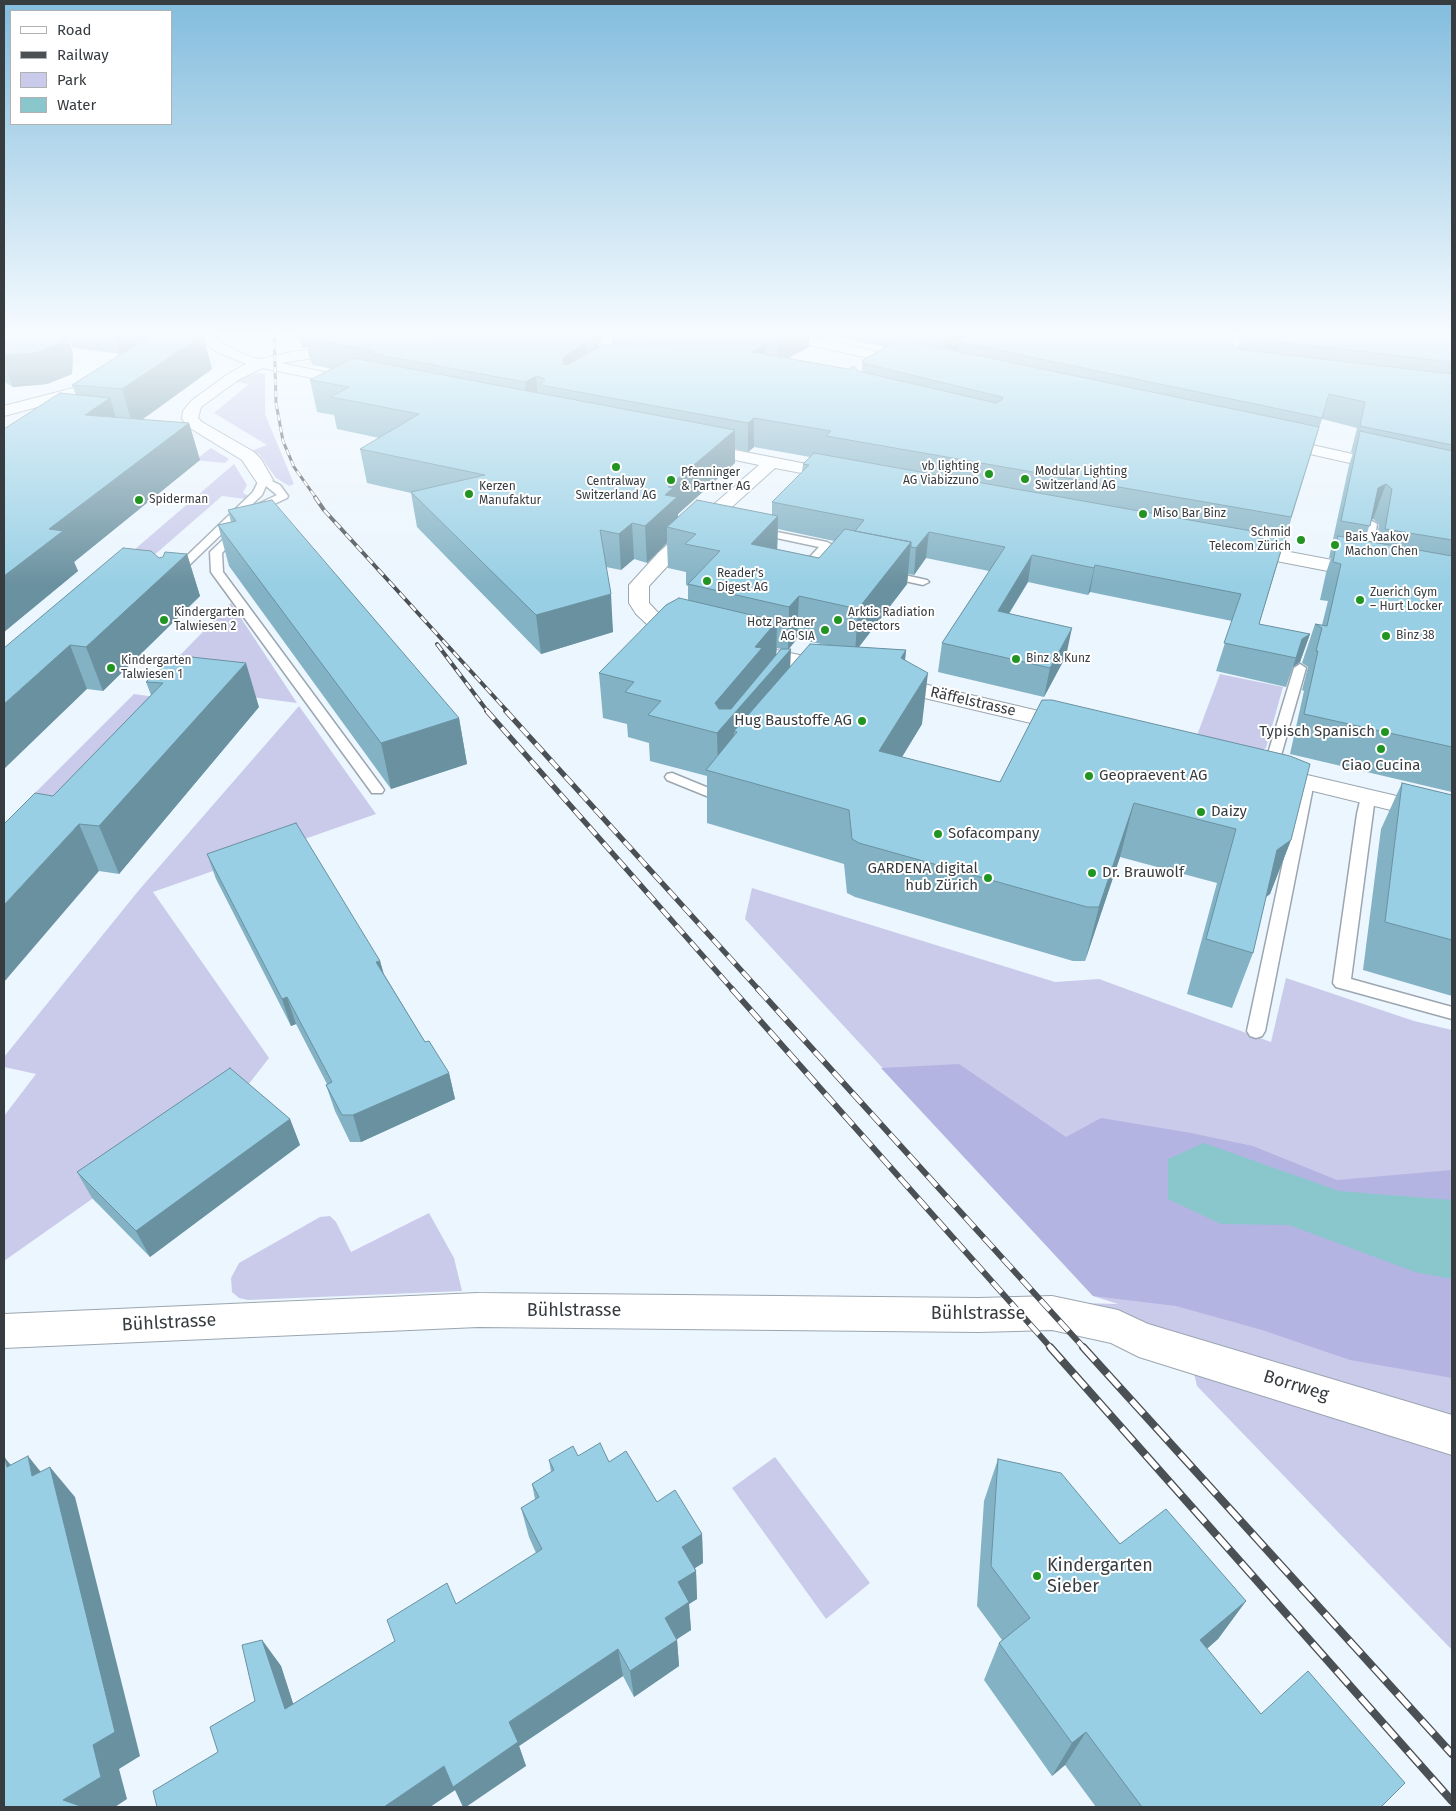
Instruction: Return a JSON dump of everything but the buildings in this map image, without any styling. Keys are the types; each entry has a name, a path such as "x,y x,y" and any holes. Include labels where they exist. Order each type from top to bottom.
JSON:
{"street":[{"path":"18,423 32,416"},
{"path":"190,416 190,419 248,456 255,463 264,480"},
{"path":"1258,438 1452,482"},
{"path":"686,446 858,479"},
{"path":"705,639 670,634 642,610 638,602 639,585 655,566 707,529 771,463"},
{"path":"1221,545 1371,573"},
{"name":"Räffelstrasse","path":"732,646 792,667 816,673 862,676 1089,730"},
{"path":"1260,771 1452,817"},
{"name":"Bühlstrasse","path":"4,1331 478,1310 979,1315 1052,1313 1118,1327 1139,1339"},
{"name":"Borrweg","path":"1139,1339 1452,1435"}],"lane":[{"path":"172,585 173,576 258,494 264,480 276,487 283,496 262,506 216,552 217,572 377,790"},
{"path":"1371,573 1372,524"},
{"path":"742,528 828,545 808,558 799,575"},
{"path":"808,558 832,563"},
{"path":"877,572 923,582"},
{"path":"1260,771 1300,668"},
{"path":"672,777 714,795 733,773"},
{"path":"1256,1031 1307,782"},
{"path":"1368,796 1342,983 1452,1013"}],"green space":[{"path":"218,416 266,416 294,484 289,486 276,478 259,454 251,451 267,445"},
{"path":"211,448 229,459 225,463 195,460"},
{"path":"234,464 247,485 243,493 249,496 246,499 222,496 144,564 120,562"},
{"path":"231,603 297,703 152,684"},
{"path":"1220,674 1283,687 1266,748 1259,752 1196,738"},
{"path":"134,694 169,699 35,840 4,835 4,824"},
{"path":"299,706 376,814 153,892 269,1058 241,1094 4,1261 4,1116 36,1074 4,1067 4,1057 139,890"},
{"path":"752,888 1055,982 1099,979 1271,1042 1286,978 1414,1021 1452,1030 1452,1420 1081,1303 1118,1304 1093,1296 745,919"},
{"path":"429,1213 454,1258 462,1291 248,1300 239,1298 232,1292 231,1278 239,1263 320,1217 330,1216 336,1222 351,1252"},
{"path":"1205,1365 1452,1445 1452,1650 1197,1386 1193,1369"},
{"path":"775,1457 870,1583 826,1619 732,1488"}],"shaded area":[{"path":"959,1064 1066,1137 1101,1118 1191,1133 1253,1146 1337,1180 1452,1170 1452,1378 1350,1360 1262,1330 1176,1306 1093,1296 881,1068"}],"water":[{"path":"1204,1143 1339,1191 1452,1200 1452,1279 1415,1272 1289,1225 1221,1224 1168,1199 1168,1159"}],"railway":[{"path":"278,416 283,441 294,467 316,498"},
{"path":"315,497 324,510 508,712"},
{"path":"437,644 488,712"},
{"path":"487,711 733,990"},
{"path":"506,711 759,990"},
{"path":"732,989 1051,1348"},
{"path":"758,989 1084,1348"},
{"path":"1050,1347 1452,1801"},
{"path":"1083,1347 1452,1754"}],"place":[{"name":"Centralway Switzerland AG","path":"616,467"},
{"name":"vb lighting AG Viabizzuno","path":"989,474"},
{"name":"Modular Lighting Switzerland AG","path":"1025,479"},
{"name":"Pfenninger & Partner AG","path":"671,480"},
{"name":"Kerzen Manufaktur","path":"469,494"},
{"name":"Spiderman","path":"139,500"},
{"name":"Miso Bar Binz","path":"1143,514"},
{"name":"Schmid Telecom Zürich","path":"1301,540"},
{"name":"Bais Yaakov Machon Chen","path":"1335,545"},
{"name":"Reader's Digest AG","path":"707,581"},
{"name":"Zuerich Gym – Hurt Locker","path":"1360,600"},
{"name":"Kindergarten Talwiesen 2","path":"164,620"},
{"name":"Arktis Radiation Detectors","path":"838,620"},
{"name":"Hotz Partner AG SIA","path":"825,630"},
{"name":"Binz 38","path":"1386,636"},
{"name":"Binz & Kunz","path":"1016,659"},
{"name":"Kindergarten Talwiesen 1","path":"111,668"},
{"name":"Hug Baustoffe AG","path":"862,721"},
{"name":"Typisch Spanisch","path":"1385,732"},
{"name":"Ciao Cucina","path":"1381,749"},
{"name":"Geopraevent AG","path":"1089,776"},
{"name":"Daizy","path":"1201,812"},
{"name":"Sofacompany","path":"938,834"},
{"name":"Dr. Brauwolf","path":"1092,873"},
{"name":"GARDENA digital hub Zürich","path":"988,878"},
{"name":"Kindergarten Sieber","path":"1037,1576"}]}
